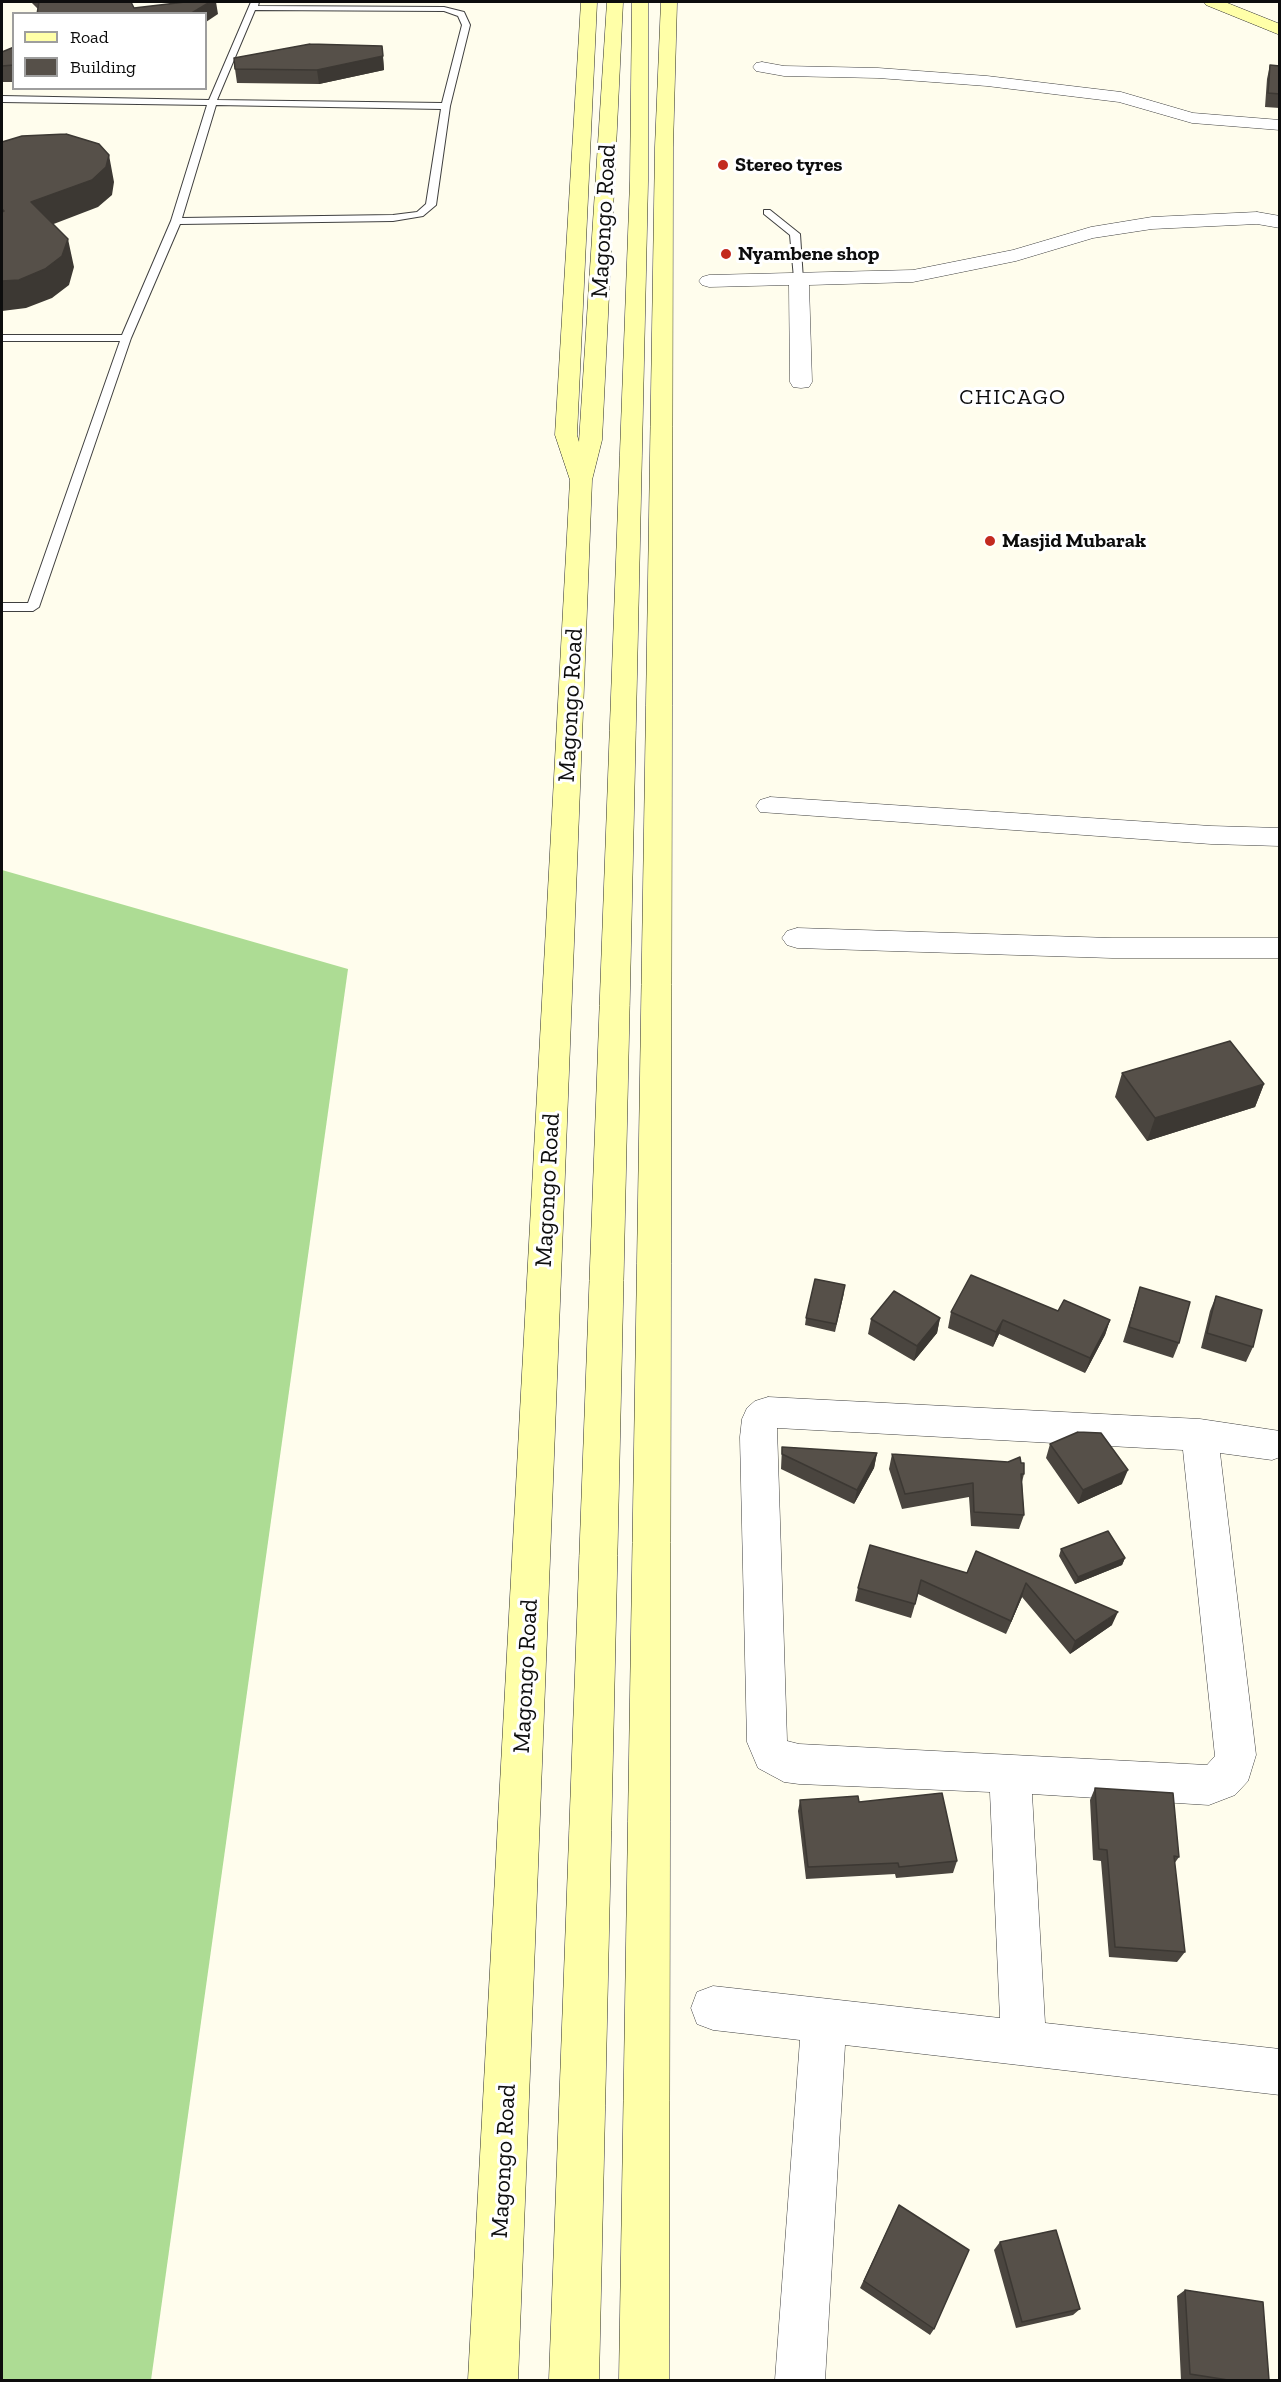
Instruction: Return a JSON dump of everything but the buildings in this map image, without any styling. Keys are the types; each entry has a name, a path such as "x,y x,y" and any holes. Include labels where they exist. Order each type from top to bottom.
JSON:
{"main road":[{"path":"581,480 566,435 589,2"},
{"name":"Magongo Road","path":"494,2380 581,480 591,440 607,182 609,76 615,2"},
{"name":"Magongo Road","path":"574,2380 639,182 640,2"},
{"path":"644,2380 664,147 669,2"},
{"path":"1212,2 1280,30"}],"street":[{"path":"762,67 784,71 878,73 987,81 1121,96 1192,118 1280,125"},
{"path":"709,280 913,276 1016,255 1091,233 1152,223 1257,218 1280,222"},
{"path":"799,278 801,382"},
{"path":"770,806 1211,835 1280,837"},
{"path":"797,938 1112,948 1280,948"},
{"path":"1200,1436 1236,1755 1233,1767 1220,1781 1209,1785 1010,1773 799,1764 784,1762 772,1754 767,1742 758,1437 760,1419 768,1412 1200,1436 1272,1444"},
{"path":"1010,1773 1024,2043"},
{"path":"713,2008 1280,2072"},
{"path":"800,2380 824,2019"}],"lane":[{"path":"2,607 33,607 126,338 176,221 212,102 254,5 444,9 461,14 465,25 446,106 431,205 420,214 393,218 176,221"},
{"path":"2,99 446,106"},
{"path":"767,212 795,234 799,278"},
{"path":"2,338 126,338"}],"green space":[{"path":"2,870 348,969 151,2380 2,2380"}],"place":[{"name":"Stereo tyres","path":"723,165"},
{"name":"Nyambene shop","path":"726,254"},
{"name":"Masjid Mubarak","path":"990,541"}],"district":[{"name":"CHICAGO","path":"1013,398"}]}
